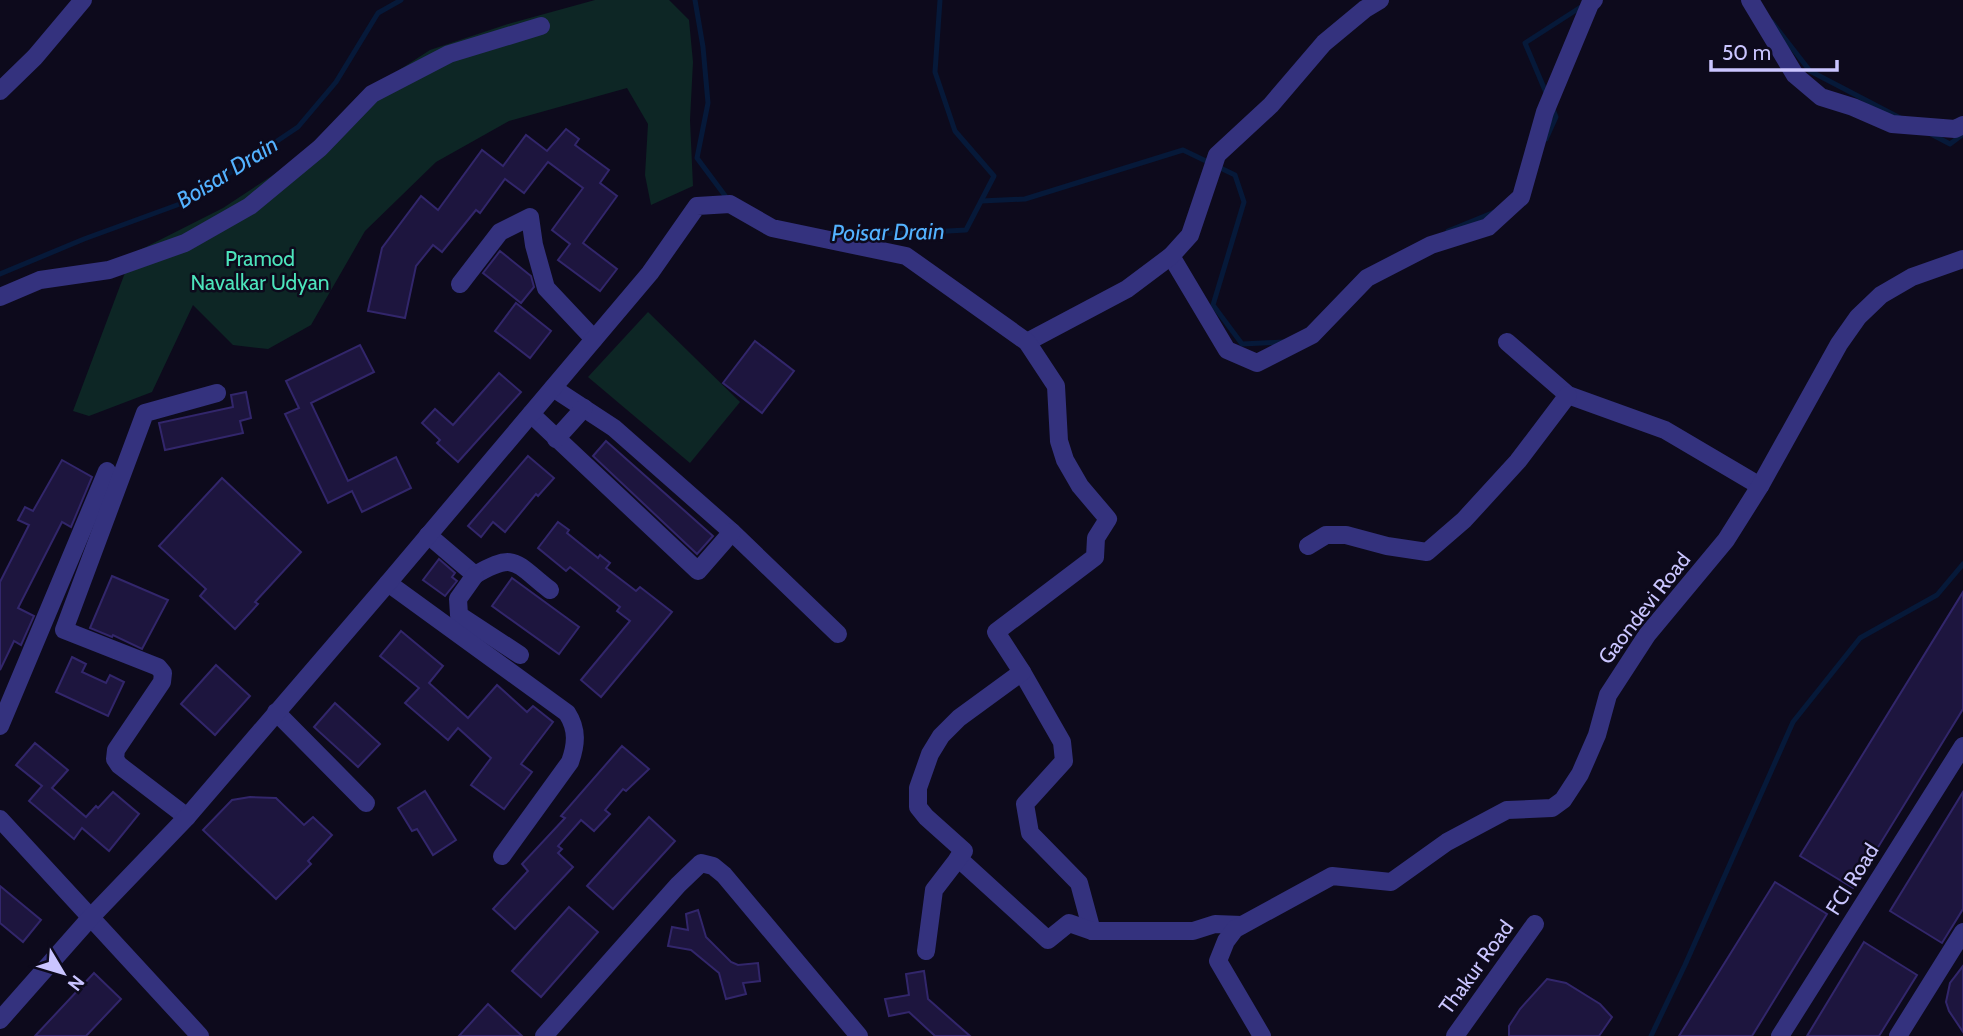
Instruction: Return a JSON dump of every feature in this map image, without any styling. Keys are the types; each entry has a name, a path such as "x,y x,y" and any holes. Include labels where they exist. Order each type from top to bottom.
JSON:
{"street":[{"path":"0,91 35,57 83,0"},
{"path":"1027,342 1127,289 1171,256 1190,235 1217,155 1271,105 1324,43 1380,0"},
{"path":"1171,256 1227,350 1256,363 1312,335 1367,278 1431,245 1488,227 1521,197 1545,112 1594,0"},
{"path":"1750,0 1795,75 1821,97 1892,124 1955,129 1963,125"},
{"path":"0,297 40,280 108,270 185,243 250,206 320,148 372,94 449,54 541,26"},
{"path":"0,1020 91,917 187,817 388,583 650,273 696,206 730,204 772,228 906,256 1027,342 1056,386 1059,441 1065,460 1080,486 1108,519 1096,538 1095,557 996,632 1062,742 1064,761 1025,804 1030,833 1079,883 1092,931"},
{"path":"460,284 500,232 530,217 534,245 546,288 594,339"},
{"name":"Gaondevi Road","path":"1262,1036 1218,961 1226,941 1235,929 1332,876 1391,883 1447,842 1507,810 1552,808 1563,800 1584,765 1597,735 1608,695 1631,657 1726,540 1760,486 1839,344 1858,317 1881,295 1912,277 1963,259"},
{"path":"1507,342 1569,395 1665,430 1760,486"},
{"path":"553,388 614,428 732,532 838,634"},
{"path":"187,817 118,765 115,759 116,750 162,682 163,673 158,667 64,630 145,414 217,393"},
{"path":"1308,546 1326,535 1346,535 1387,546 1427,552 1464,520 1518,461 1569,395"},
{"path":"556,439 584,408"},
{"path":"531,414 698,571 732,532"},
{"path":"0,726 107,471"},
{"path":"428,536 475,575"},
{"path":"520,655 459,615 458,599 475,575 498,562 513,561 550,590"},
{"path":"388,583 567,713 573,722 576,745 570,762 502,856"},
{"path":"926,951 934,890 964,851 918,807 918,788 930,754 941,736 959,719 1022,672"},
{"path":"276,712 366,803"},
{"name":"FCI Road","path":"1780,1036 1963,746"},
{"path":"0,819 200,1036"},
{"path":"958,858 1048,940 1069,923 1092,931 1193,931 1215,924 1242,925"},
{"path":"544,1036 678,885 701,863 713,866 724,875 859,1036"},
{"name":"Thakur Road","path":"1455,1036 1535,924"},
{"path":"1898,1036 1963,932"}],"green space":[{"name":"Pramod Navalkar Udyan","path":"595,0 669,0 689,20 693,62 690,120 693,186 651,205 645,175 648,124 627,88 509,121 436,162 365,231 311,325 268,349 233,345 193,305 152,392 89,416 73,411 132,254 223,208 302,156 373,87 430,50 508,24"},
{"path":"648,312 740,402 690,463 588,377"}],"building":[{"path":"566,129 579,139 575,145 609,170 600,183 617,196 583,243 617,269 600,291 558,260 570,244 552,230 583,188 548,162 524,193 505,179 480,213 476,210 442,252 433,245 416,266 405,318 368,311 382,248 421,196 438,210 482,150 503,166 526,135 547,151"},
{"path":"500,251 531,276 534,287 521,303 483,273"},
{"path":"516,303 551,331 530,358 495,331"},
{"path":"755,341 794,371 762,413 723,383"},
{"path":"360,345 374,372 311,403 348,481 396,457 411,488 362,512 352,491 328,503 285,414 299,408 286,381"},
{"path":"499,373 521,392 458,462 437,443 440,440 422,423 435,409 453,425"},
{"path":"246,392 251,418 240,421 243,433 165,450 159,423 233,407 231,395"},
{"path":"606,441 713,536 697,554 593,456"},
{"path":"528,456 554,478 538,496 536,494 505,532 493,522 481,537 468,526"},
{"path":"62,460 92,477 71,527 62,522 18,608 34,616 21,645 14,641 0,670 0,582 29,525 18,520 25,507 33,511"},
{"path":"222,478 301,552 255,602 258,604 235,629 200,596 206,589 159,546"},
{"path":"558,522 569,530 567,533 598,558 600,555 610,563 606,568 636,591 640,587 672,612 601,697 581,680 630,621 617,611 620,607 570,567 566,571 538,548"},
{"path":"439,559 455,573 452,577 457,581 445,596 423,580"},
{"path":"112,576 168,600 142,649 113,635 112,637 90,628"},
{"path":"512,578 579,627 559,654 492,606"},
{"path":"1963,592 1963,709 1853,888 1800,856"},
{"path":"401,631 443,666 429,683 468,718 497,685 527,712 533,706 553,722 521,764 532,772 504,809 471,785 491,758 458,728 448,740 405,703 419,688 380,656"},
{"path":"72,657 86,664 82,672 106,683 110,675 124,682 108,716 56,692"},
{"path":"216,665 250,696 215,735 181,704"},
{"path":"335,703 380,744 358,767 314,727"},
{"path":"35,743 68,770 52,788 86,817 113,792 139,814 109,851 82,828 74,839 29,801 42,786 16,765"},
{"path":"622,746 649,769 626,791 623,789 605,810 610,814 594,831 581,820 558,846 562,849 558,853 573,867 515,929 493,909 528,871 522,864 565,818 561,816"},
{"path":"425,791 456,840 433,855 417,829 412,831 398,808"},
{"path":"1963,792 1963,909 1942,943 1890,911"},
{"path":"250,797 276,798 304,825 313,817 332,835 308,861 311,864 276,899 203,830 232,800"},
{"path":"649,817 675,841 613,909 587,886"},
{"path":"1775,882 1827,914 1752,1036 1679,1036"},
{"path":"0,886 41,920 23,942 0,923"},
{"path":"569,907 598,932 541,997 512,971"},
{"path":"698,910 706,937 731,962 738,965 758,963 760,981 743,983 746,994 726,999 719,973 691,950 668,946 672,927 688,930 686,914"},
{"path":"1864,942 1917,975 1879,1036 1807,1036"},
{"path":"1963,966 1963,1032 1946,1002 1950,983"},
{"path":"924,971 928,999 970,1036 935,1036 909,1012 889,1016 885,999 909,995 906,974"},
{"path":"94,973 121,999 86,1036 35,1036"},
{"path":"1547,979 1566,983 1600,1004 1612,1017 1599,1036 1509,1036 1509,1026 1520,1009"},
{"path":"488,1004 506,1021 522,1036 459,1036"}],"waterway":[{"name":"Boisar Drain","path":"0,274 84,239 188,201 298,127 336,82 378,13 401,0"},
{"name":"Boisar Drain","path":"695,0 708,103 697,158 729,201"},
{"name":"Poisar Drain","path":"837,234 966,230 994,176 955,131 935,72 940,0"},
{"path":"1547,95 1525,43 1584,5"},
{"path":"1772,22 1810,71 1902,119"},
{"path":"1546,139 1556,117 1552,107"},
{"path":"1929,133 1950,144 1963,134"},
{"path":"981,201 1025,199 1183,150 1235,175 1244,202 1213,305 1242,344 1283,342"},
{"path":"1448,231 1497,211"},
{"path":"1651,1036 1793,722 1860,638 1937,595 1963,564"}]}
